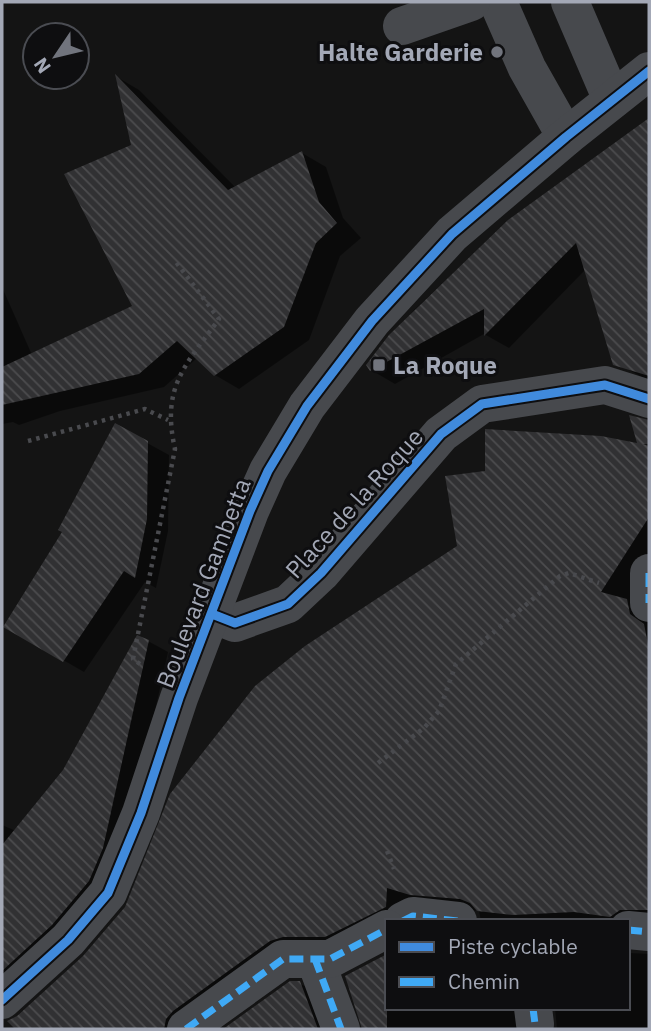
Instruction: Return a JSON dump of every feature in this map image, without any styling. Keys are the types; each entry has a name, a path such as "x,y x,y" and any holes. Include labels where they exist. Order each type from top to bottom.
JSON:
{"street":[{"path":"402,26 471,2"},
{"path":"498,2 527,68 566,136"},
{"path":"570,2 612,100"},
{"name":"Boulevard Gambetta","path":"2,1000 68,940 108,893 141,813 179,698 268,471 307,406 372,321 452,234 566,136 649,71"},
{"path":"550,393 605,384 649,398"},
{"path":"550,393 649,424"},
{"name":"Place de la Roque","path":"212,614 235,623 288,604 321,573 441,433 482,404 550,393"},
{"path":"407,919 412,916 440,919"},
{"path":"186,1029 283,959 330,959 385,930"},
{"path":"630,930 649,932"},
{"path":"315,959 341,1029"}],"path":[{"path":"150,670 133,659 175,449 168,420 178,375 219,319 176,262"},
{"path":"28,440 145,409 168,420"},
{"path":"378,763 424,729 439,711 456,664 560,576 569,573 649,592"}],"building":[{"path":"115,74 228,190 302,151 319,202 337,223 316,243 284,327 214,376 177,341 139,374 2,405 2,367 132,306 64,174 131,145"},
{"path":"649,118 649,376 613,365 576,243 484,336 484,309 370,371 366,365 389,335 508,220"},
{"path":"629,415 649,420 649,444 643,444 649,446 649,517 601,592 627,599 630,614 644,624 649,649 649,910 620,910 610,917 574,912 513,915 477,911 470,903 460,899 410,895 387,888 386,907 325,937 283,937 270,941 173,1011 166,1019 164,1029 15,1029 7,1021 17,1016 83,956 125,907 170,794 255,686 305,646 457,546 445,476 485,471 485,429 601,436 637,443"},
{"path":"115,423 148,441 147,519 135,578 124,571 63,662 3,627 62,532 58,530"},
{"path":"137,635 149,640 103,848 89,881 52,925 2,971 2,845 63,770"},
{"path":"385,955 387,1029 362,1029 345,976"},
{"path":"290,981 300,981 318,1029 223,1029"}],"marked path":[{"path":"649,573 649,603"},
{"path":"407,919 413,916 440,919"},
{"path":"186,1029 283,959 330,959 385,930"},
{"path":"630,930 649,932"},
{"path":"315,959 341,1029"},
{"path":"533,1010 535,1024"}],"cycle path":[{"path":"2,1000 68,940 108,893 141,813 179,698 250,511 268,471 307,406 372,321 452,234 649,71"},
{"path":"212,614 235,623 288,604 321,573 441,434 482,404 605,385 649,399"}],"place":[{"name":"Halte Garderie","path":"497,52"},
{"name":"La Roque","path":"379,365"}]}
